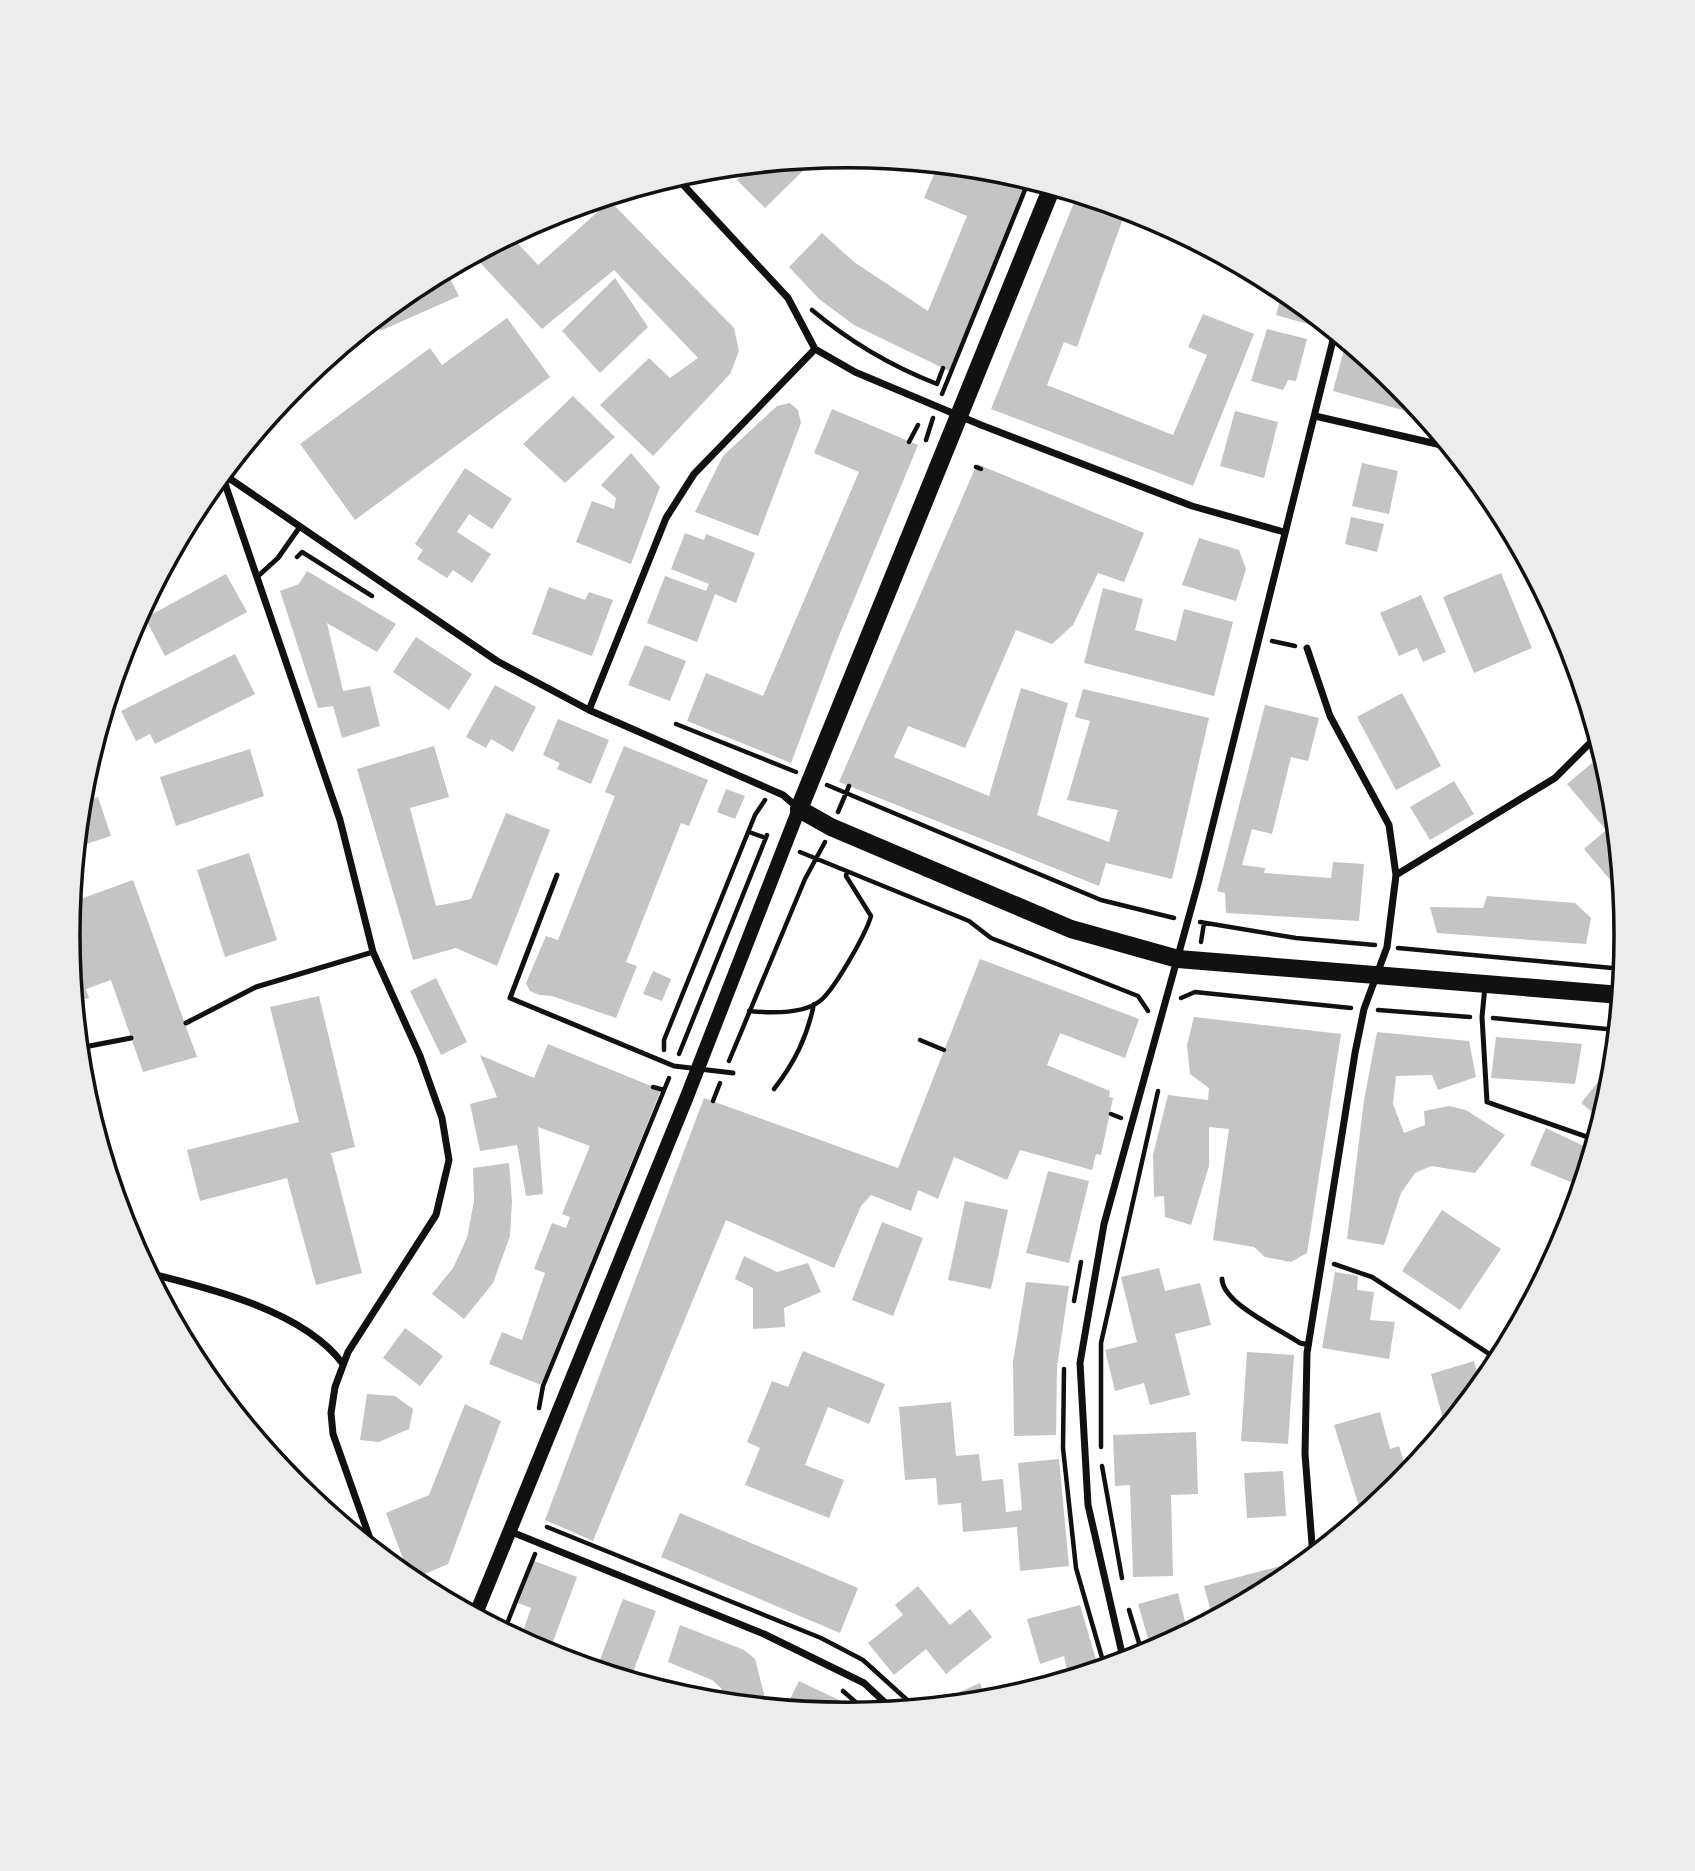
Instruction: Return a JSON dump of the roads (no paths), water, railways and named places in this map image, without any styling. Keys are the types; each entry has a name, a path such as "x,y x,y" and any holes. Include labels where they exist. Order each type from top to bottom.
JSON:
{"main road":[{"path":"478,1608 1048,196"},
{"path":"799,809 831,827 1071,929 1178,959 1612,994"}],"street":[{"path":"685,186 788,298 815,349 855,372 1192,506 1284,532"},
{"path":"1122,1651 1088,1505 1080,1363 1104,1224 1188,921 1333,342"},
{"path":"589,710 666,518 694,474 815,349"},
{"path":"1315,416 1435,444"},
{"path":"230,481 497,661 589,710 783,795 799,809"},
{"path":"226,487 340,820 373,952 424,1069 442,1118 449,1160 436,1215 343,1364 335,1387 331,1413 333,1434 368,1533"},
{"path":"1307,648 1330,716 1389,825 1396,875 1388,947 1364,1010 1320,1259 1309,1345 1305,1454 1312,1545"},
{"path":"1396,875 1555,778 1590,743"},
{"path":"161,1276 216,1290 311,1331 343,1364"},
{"path":"509,1531 764,1634 864,1683 883,1701"}],"lane":[{"path":"257,578 278,558 299,528"},
{"path":"557,875 510,998 674,1066 733,1073"},
{"path":"186,1023 256,987 373,952"},
{"path":"1486,983 1482,1017 1487,1102 1587,1137"},
{"path":"89,1046 131,1038"},
{"path":"1222,1279 1232,1300 1300,1343 1309,1345"}]}
